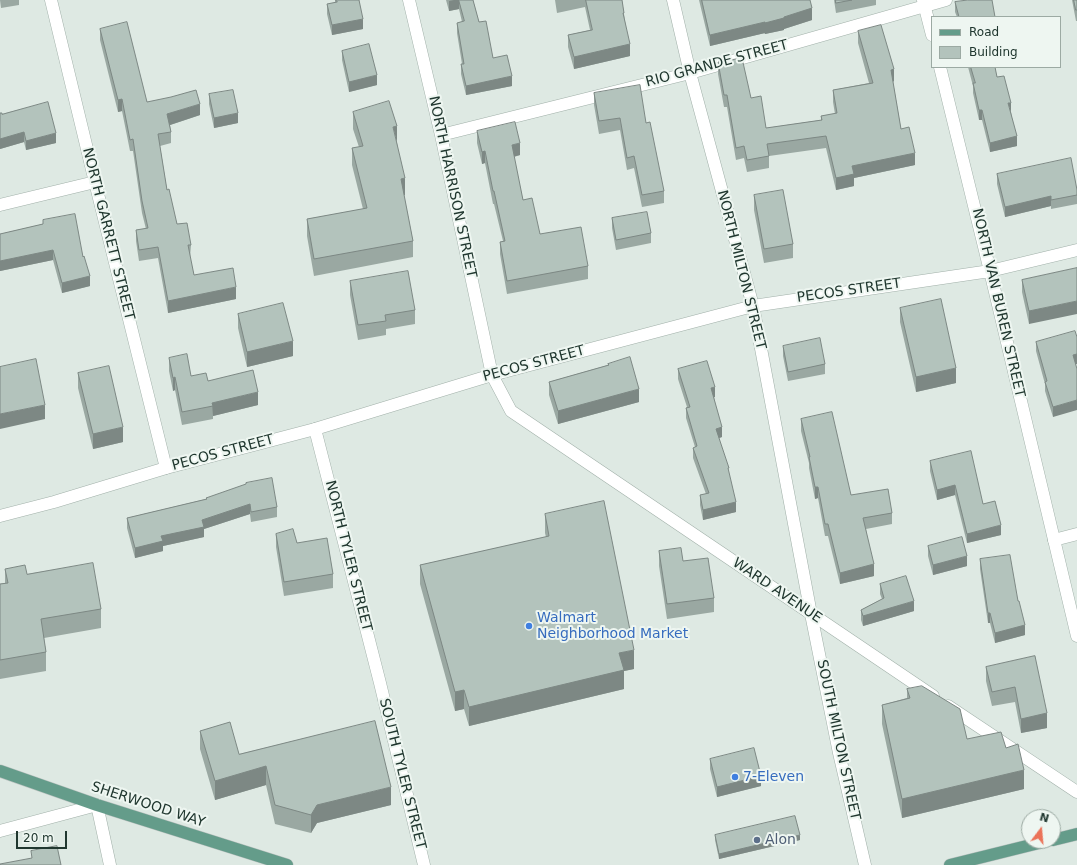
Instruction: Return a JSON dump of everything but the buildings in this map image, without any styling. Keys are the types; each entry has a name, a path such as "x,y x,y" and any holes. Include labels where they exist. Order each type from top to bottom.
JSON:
{"main road":[{"name":"SHERWOOD WAY","path":"0,771 97,805 287,865"},
{"path":"1061,838 1077,834"},
{"path":"950,865 1021,847"}],"street":[{"name":"NORTH GARRETT STREET","path":"51,0 166,468"},
{"name":"NORTH HARRISON STREET","path":"409,0 441,135 492,375"},
{"name":"NORTH MILTON STREET","path":"673,0 690,73 753,306 811,614"},
{"name":"RIO GRANDE STREET","path":"441,135 690,73 924,3 946,0"},
{"path":"924,3 931,31"},
{"name":"NORTH VAN BUREN STREET","path":"940,68 1077,636"},
{"path":"0,205 95,182"},
{"name":"PECOS STREET","path":"0,516 54,502 166,468 315,429 492,375 753,306 990,271 1077,250"},
{"name":"WARD AVENUE","path":"492,375 511,412 1077,792"},
{"name":"NORTH TYLER STREET","path":"315,429 380,683"},
{"path":"1054,540 1077,534"},
{"name":"SOUTH MILTON STREET","path":"811,614 839,753 865,865"},
{"name":"SOUTH TYLER STREET","path":"380,683 424,865"},
{"path":"0,832 97,805 110,865"}],"place":[{"name":"Walmart Neighborhood Market","path":"529,626"},
{"name":"7-Eleven","path":"735,777"},
{"name":"Alon","path":"757,840"}]}
